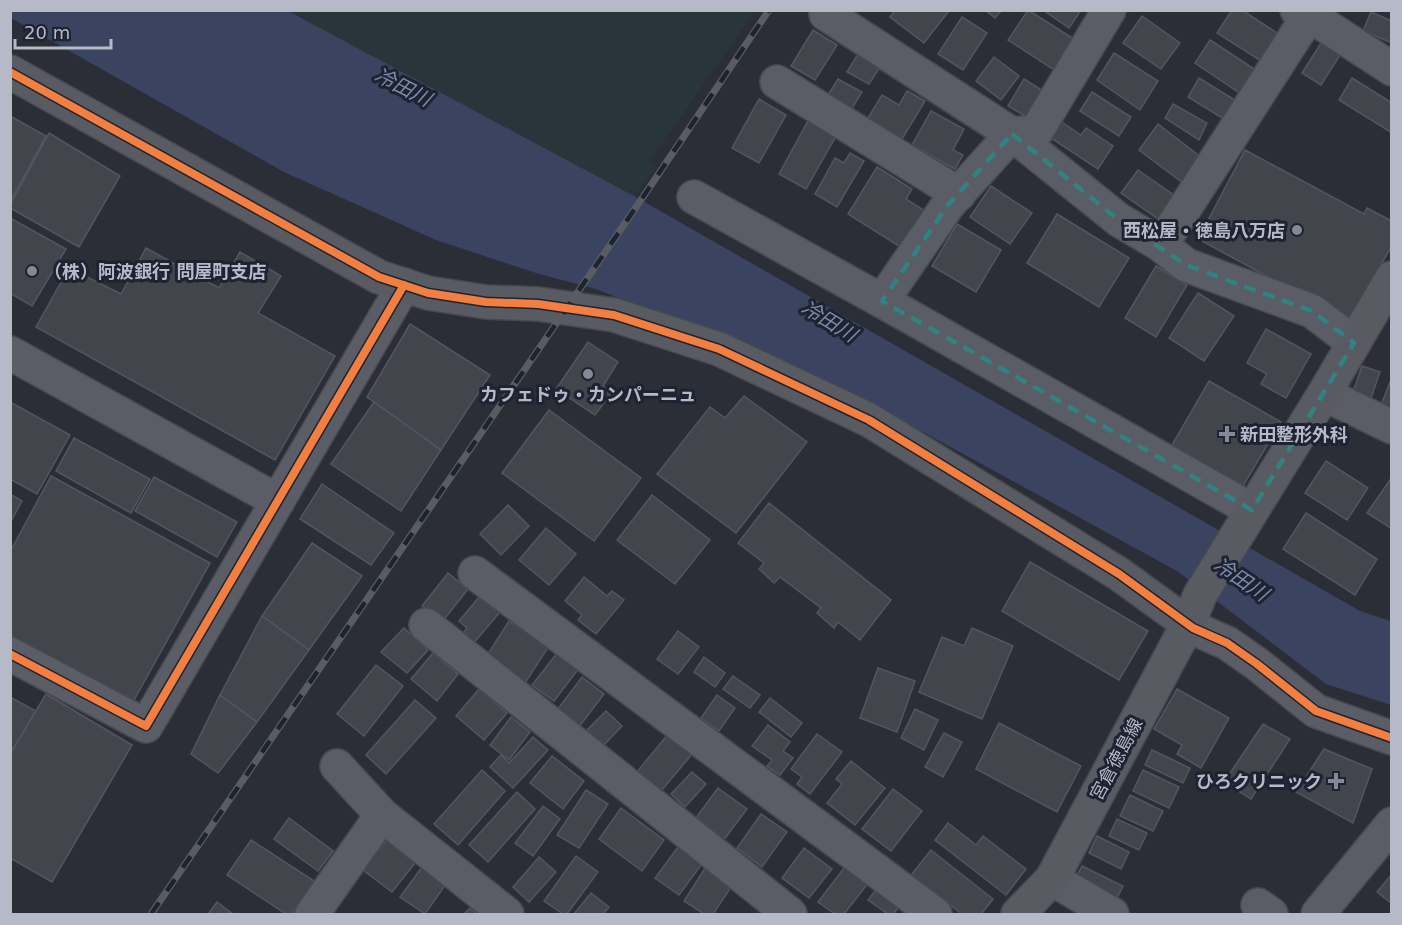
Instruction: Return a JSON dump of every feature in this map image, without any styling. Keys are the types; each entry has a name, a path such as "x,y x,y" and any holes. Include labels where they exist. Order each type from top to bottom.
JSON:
{"street":[{"path":"882,301 948,205 1012,134 1036,132 1109,10"},
{"path":"1161,245 1303,13 1392,69"},
{"path":"826,14 1012,134 1119,220 1161,245 1186,265 1312,311 1354,343"},
{"path":"10,72 379,277 428,292 486,302 538,303 614,315 719,349 869,420 1119,574 1194,609 1193,628 1227,643 1316,711 1392,738"},
{"path":"777,82 959,194"},
{"path":"694,197 882,301 1244,523 1354,343 1386,297"},
{"path":"10,654 146,726 404,285"},
{"path":"10,353 278,501"},
{"path":"1324,393 1392,427"},
{"name":"宮倉徳島線","path":"1018,915 1052,879 1194,609 1244,523"},
{"path":"475,573 935,915"},
{"path":"426,625 790,915"},
{"path":"337,766 382,814 507,915"},
{"path":"312,915 382,814"},
{"path":"1318,915 1392,824"},
{"path":"1052,879 1112,915"}],"highlighted area":[{"path":"1012,134 1119,220 1186,265 1312,311 1354,343 1252,510 882,301 948,205"}],"shaded area":[{"path":"278,11 755,11 649,162 657,167 634,196"}],"water":[{"name":"冷田川","path":"11,10 288,11 634,196 1360,611 1391,621 1391,705 1326,684 1177,571 843,388 596,289 539,274 436,240 284,172 11,18"}],"building":[{"path":"895,10 946,10 948,12 924,43 890,17"},
{"path":"985,10 1002,10 995,18"},
{"path":"1028,10 1074,39 1054,70 1008,40"},
{"path":"1043,10 1081,10 1069,28"},
{"path":"1232,10 1242,10 1286,39 1269,66 1217,33"},
{"path":"1371,12 1392,21 1392,43 1363,31"},
{"path":"1142,16 1180,43 1161,69 1123,43"},
{"path":"962,17 987,33 963,70 938,54"},
{"path":"813,30 837,45 815,80 791,66"},
{"path":"1210,40 1262,74 1247,98 1195,63"},
{"path":"1321,43 1340,55 1321,85 1302,73"},
{"path":"1114,53 1158,81 1140,110 1097,80"},
{"path":"858,54 880,67 869,84 847,72"},
{"path":"994,57 1019,76 1001,100 976,81"},
{"path":"1199,78 1243,105 1232,124 1188,97"},
{"path":"1352,78 1392,103 1392,133 1339,100"},
{"path":"838,79 862,92 851,110 827,97"},
{"path":"1024,79 1043,91 1027,117 1008,106"},
{"path":"907,91 925,101 902,139 868,118 882,95 899,105"},
{"path":"1092,92 1131,117 1119,136 1080,111"},
{"path":"759,99 786,115 759,163 732,148"},
{"path":"1173,104 1207,123 1199,140 1165,118"},
{"path":"931,111 964,129 953,150 963,155 955,169 912,145"},
{"path":"10,116 46,136 10,202"},
{"path":"1059,120 1081,135 1086,128 1113,146 1098,169 1048,136"},
{"path":"808,121 836,136 806,189 779,174"},
{"path":"1158,124 1202,158 1183,183 1139,150"},
{"path":"49,133 120,176 79,247 10,208"},
{"name":"西松屋・徳島八万店","path":"1245,150 1364,214 1367,208 1392,221 1392,246 1348,320 1198,239"},
{"path":"850,153 864,161 837,207 815,194 835,158 844,163"},
{"path":"877,167 912,189 906,199 925,211 902,248 848,214"},
{"path":"1138,170 1181,200 1164,223 1121,193"},
{"path":"991,186 1032,213 1010,244 970,217"},
{"path":"1057,214 1129,258 1099,307 1027,263"},
{"name":"（株）阿波銀行 問屋町支店","path":"10,218 66,249 32,306 10,293"},
{"path":"957,224 1001,250 976,292 932,266"},
{"path":"146,248 219,288 240,252 281,276 258,313 335,356 275,460 36,327 69,268 121,294"},
{"path":"1156,266 1187,285 1156,337 1125,318"},
{"path":"1198,293 1234,316 1204,361 1169,338"},
{"path":"410,324 490,375 441,450 367,397"},
{"path":"1266,329 1311,354 1286,398 1261,384 1267,374 1247,363"},
{"name":"カフェドゥ・カンパーニュ","path":"588,342 618,362 603,386 612,392 595,415 556,389"},
{"path":"1362,366 1380,372 1369,404 1351,398"},
{"path":"1392,377 1392,415 1379,410"},
{"name":"新田整形外科","path":"1209,381 1281,422 1243,486 1172,445"},
{"path":"744,396 807,442 736,533 657,474 710,407 725,418"},
{"path":"10,402 70,435 37,494 10,479"},
{"path":"374,402 441,450 401,511 331,464"},
{"path":"549,410 641,478 594,541 502,473"},
{"path":"74,438 150,479 131,513 56,471"},
{"path":"1326,461 1368,488 1347,520 1305,493"},
{"path":"51,476 210,563 133,702 10,635 10,552"},
{"path":"154,477 237,522 217,557 135,511"},
{"path":"1392,477 1392,529 1367,513"},
{"path":"322,484 394,533 371,565 300,519"},
{"path":"10,494 22,501 10,523"},
{"path":"652,495 710,540 675,584 617,540"},
{"path":"769,503 891,600 860,640 838,622 834,628 817,613 821,608 780,577 774,583 759,569 764,563 738,543"},
{"path":"508,505 529,526 501,555 480,534"},
{"path":"1306,513 1377,559 1355,595 1283,549"},
{"path":"546,528 576,554 549,585 519,560"},
{"path":"312,543 362,576 309,650 262,616"},
{"path":"1030,562 1148,631 1119,680 1002,611"},
{"path":"448,573 468,589 442,622 422,606"},
{"path":"584,577 607,596 612,591 624,600 596,634 578,620 582,615 565,601"},
{"path":"480,596 500,612 472,645 461,636 467,628 459,621"},
{"path":"262,616 309,650 257,722 220,695"},
{"path":"509,621 549,646 525,683 486,657"},
{"path":"404,628 428,650 407,673 381,652"},
{"path":"972,628 1013,646 982,719 919,692 942,637 964,646"},
{"path":"678,631 699,647 678,674 657,659"},
{"path":"558,652 580,667 554,701 532,685"},
{"path":"433,653 458,674 437,701 411,679"},
{"path":"704,657 725,673 715,687 694,672"},
{"path":"376,665 403,686 364,736 337,714"},
{"path":"878,668 915,681 897,732 860,718"},
{"path":"733,676 760,695 750,708 723,689"},
{"path":"582,677 604,694 579,727 557,710"},
{"path":"479,689 507,713 484,740 456,716"},
{"path":"1177,689 1229,718 1201,768 1177,754 1182,745 1154,729"},
{"path":"46,694 132,745 52,882 10,858 10,754"},
{"path":"220,695 257,722 218,773 191,754"},
{"path":"717,695 735,708 719,731 701,718"},
{"path":"10,697 36,711 10,754"},
{"path":"770,698 802,723 791,737 759,712"},
{"path":"415,700 436,718 386,774 366,755"},
{"path":"915,709 938,720 924,750 901,738"},
{"path":"606,711 622,726 603,746 587,730"},
{"path":"511,717 530,732 509,760 490,745"},
{"path":"999,723 1081,766 1057,812 976,769"},
{"path":"1263,724 1290,739 1251,799 1224,782"},
{"path":"768,725 790,742 783,751 793,758 780,775 767,766 772,760 752,746"},
{"path":"669,733 693,753 661,791 636,773"},
{"path":"944,733 962,742 943,777 925,767"},
{"path":"817,734 842,752 810,794 797,784 802,777 791,769"},
{"path":"533,737 548,750 513,788 490,767 501,755 509,763"},
{"name":"ひろクリニック","path":"1324,749 1372,769 1353,823 1296,792"},
{"path":"1152,750 1190,768 1183,783 1145,765"},
{"path":"552,756 584,781 563,809 530,783"},
{"path":"851,761 885,788 855,825 827,803 842,784 836,779"},
{"path":"482,770 505,791 458,845 434,824"},
{"path":"1143,770 1179,787 1169,808 1133,791"},
{"path":"692,772 706,784 685,807 671,794"},
{"path":"718,788 747,809 723,841 695,819"},
{"path":"893,789 922,811 891,851 862,829"},
{"path":"586,790 608,804 579,848 557,835"},
{"path":"517,792 535,809 488,862 469,845"},
{"path":"1130,795 1163,811 1153,831 1120,816"},
{"path":"543,806 560,819 533,856 515,843"},
{"path":"621,808 664,840 642,871 599,839"},
{"path":"761,814 787,832 762,867 737,848"},
{"path":"289,818 333,851 318,871 274,839"},
{"path":"1117,819 1147,833 1139,850 1109,836"},
{"path":"948,823 976,845 983,836 1026,869 1006,895 935,840"},
{"path":"1097,836 1129,852 1121,869 1089,853"},
{"path":"251,840 314,881 292,914 286,914 227,875"},
{"path":"386,840 415,863 392,892 363,870"},
{"path":"681,843 704,861 679,895 655,878"},
{"path":"804,848 832,869 809,898 782,878"},
{"path":"931,850 993,899 981,914 962,914 911,875"},
{"path":"576,856 598,872 567,914 563,914 544,901"},
{"path":"539,857 556,872 529,902 513,887"},
{"path":"847,864 870,881 844,914 835,914 818,902"},
{"path":"707,865 734,883 713,914 704,914 684,901"},
{"path":"1082,866 1123,886 1116,900 1075,879"},
{"path":"422,867 446,884 425,914 400,897"},
{"path":"1392,874 1392,904 1377,892"},
{"path":"881,883 904,901 893,914 888,914 868,900"},
{"path":"591,893 609,907 603,914 574,914"},
{"path":"217,902 233,914 208,914"},
{"path":"470,908 477,914 464,914"}],"railway":[{"path":"151,914 769,10"}],"cycle path":[{"path":"10,72 379,277 428,293 486,302 538,304 614,315 719,349 869,420 1119,574 1193,628 1227,643 1316,711 1392,738"},
{"path":"10,654 146,726 404,285"}],"place":[{"name":"西松屋・徳島八万店","path":"1297,230"},
{"name":"（株）阿波銀行 問屋町支店","path":"32,271"},
{"name":"カフェドゥ・カンパーニュ","path":"588,374"},
{"name":"新田整形外科","path":"1227,434"},
{"name":"ひろクリニック","path":"1336,781"}]}
